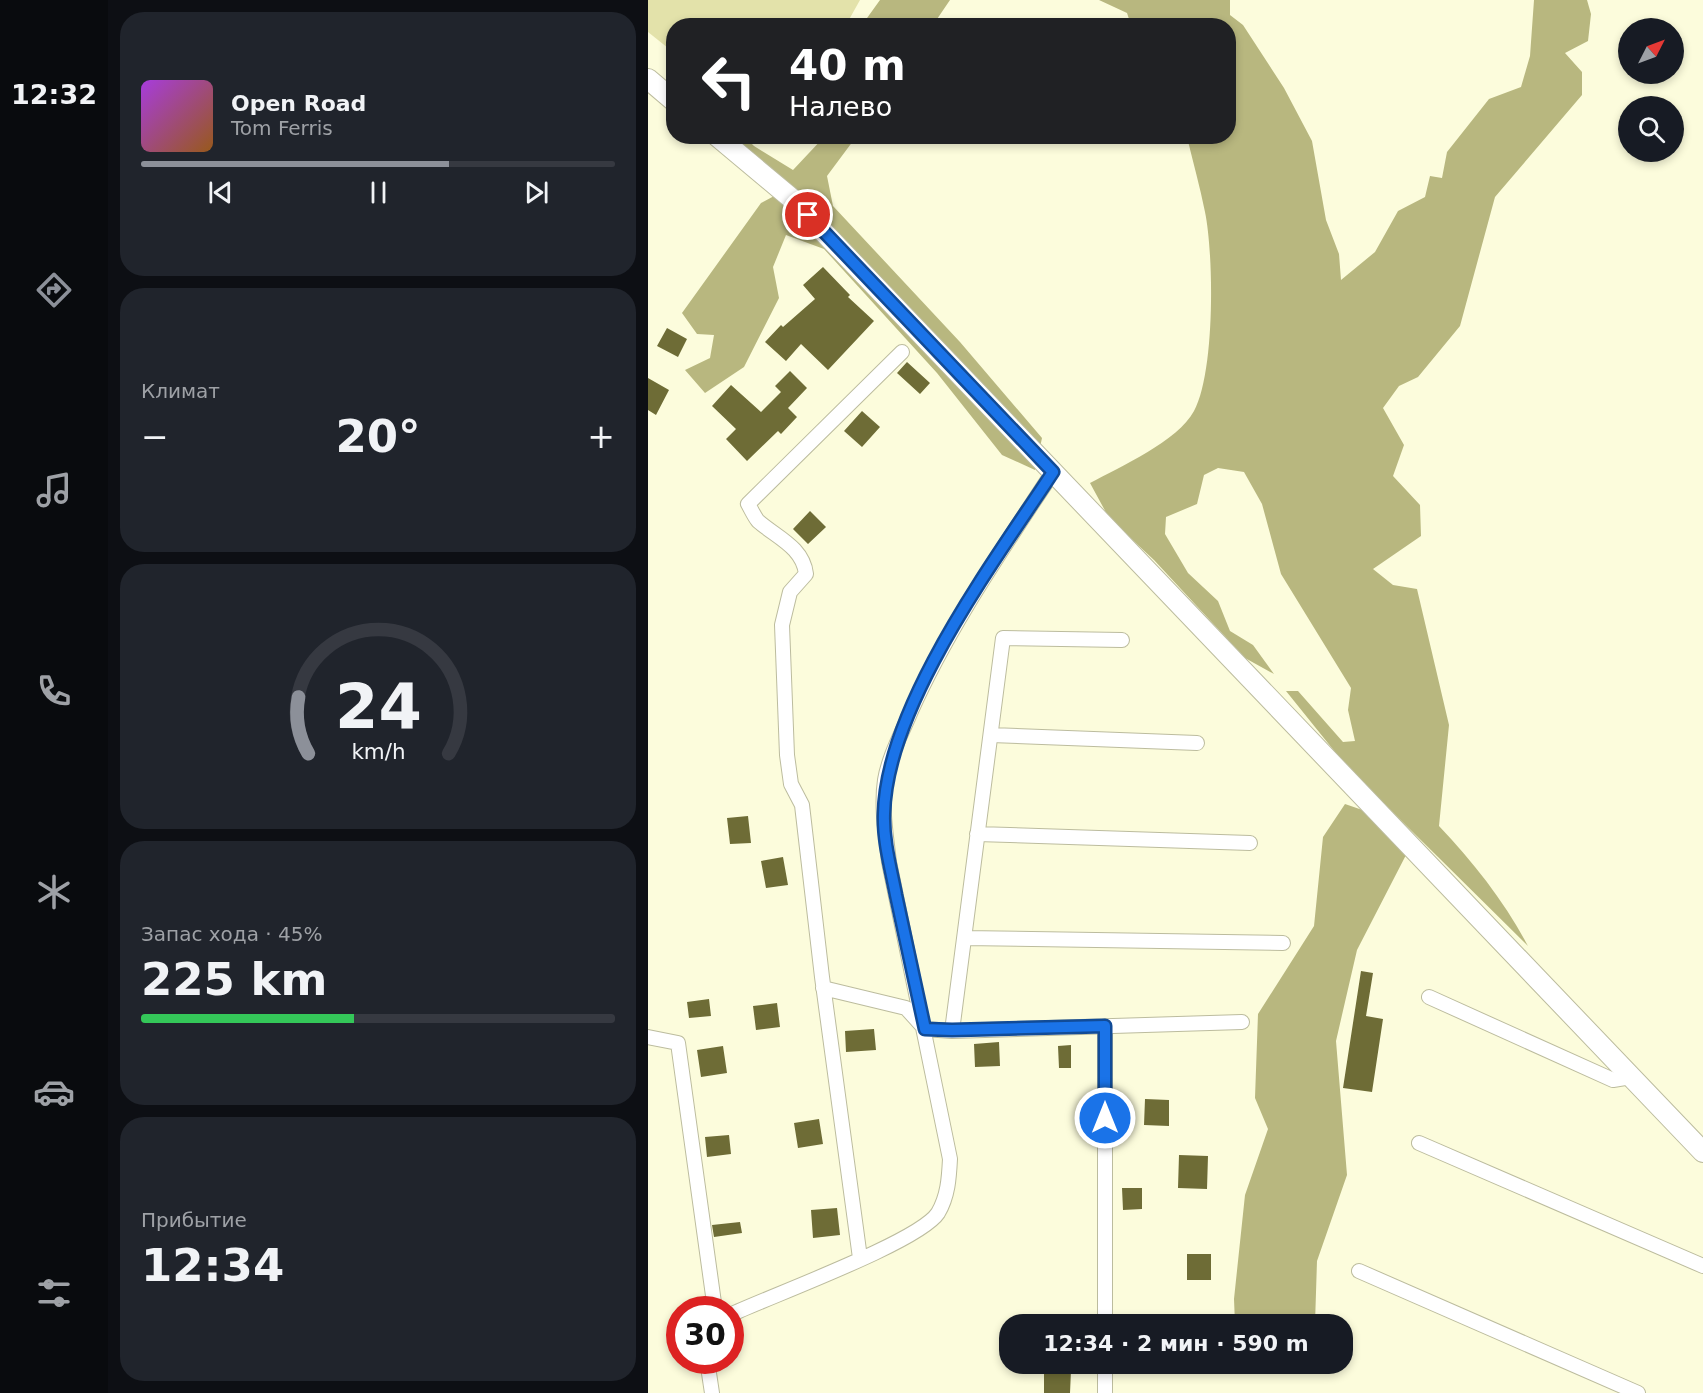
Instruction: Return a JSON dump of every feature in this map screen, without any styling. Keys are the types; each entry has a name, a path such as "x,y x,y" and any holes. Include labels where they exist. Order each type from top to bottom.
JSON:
{"street":[{"path":"648,80 666,95"},
{"path":"727,144 791,198 1703,1152"},
{"path":"860,1258 802,805 791,784 787,755 782,625 790,592 806,574 804,562 786,541 756,519 748,504 902,352"},
{"path":"744,1309 909,1237 937,1214 948,1188 950,1159 889,862 884,817 885,780 896,747 924,683 960,613 1053,472"},
{"path":"952,1030 1003,638 1122,640"},
{"path":"991,735 1197,743"},
{"path":"978,834 1250,843"},
{"path":"964,938 1283,943"},
{"path":"824,988 906,1008 925,1029 1242,1022"},
{"path":"1429,997 1613,1080 1631,1077"},
{"path":"1105,1026 1105,1314"},
{"path":"648,1037 678,1043 713,1296"},
{"path":"1419,1143 1703,1266"},
{"path":"1359,1271 1638,1393"},
{"path":"709,1374 712,1393"},
{"path":"1104,1393 1105,1374"}],"green space":[{"path":"648,0 860,0 850,18 666,18 666,46 648,32"}],"shaded area":[{"path":"880,0 950,0 938,18 867,18"},
{"path":"1099,0 1230,0 1230,15 1234,18 1129,18 1127,13"},
{"path":"1534,0 1587,0 1591,14 1588,41 1565,53 1582,72 1582,95 1495,197 1460,326 1418,377 1399,386 1383,408 1404,445 1393,476 1420,505 1421,536 1373,569 1393,585 1417,589 1449,725 1439,826 1488,883 1528,946 1348,768 1286,691 1298,691 1343,742 1355,741 1348,710 1351,688 1281,574 1262,504 1244,472 1218,468 1204,475 1197,504 1166,517 1165,534 1188,573 1218,601 1230,631 1253,645 1274,674 1245,658 1154,560 1109,518 1090,483 1162,443 1186,422 1194,411 1206,370 1211,313 1210,256 1205,212 1189,144 1236,144 1236,20 1243,25 1284,88 1312,141 1326,220 1339,254 1341,280 1375,252 1398,211 1425,197 1430,176 1442,178 1447,152 1489,99 1521,87 1530,56"},
{"path":"736,144 752,144 793,170 817,144 851,144 827,176 833,206 960,342 1042,438 1035,470 1002,455 937,373 824,249 786,235 773,267 779,298 744,367 705,393 685,370 710,358 714,335 697,334 682,313 761,203 776,195 800,216 818,209 777,174"},
{"path":"1345,804 1371,813 1406,855 1357,950 1336,1041 1347,1175 1317,1261 1315,1314 1235,1314 1234,1299 1245,1195 1268,1129 1255,1098 1258,1014 1314,926 1323,837"}],"building":[{"path":"823,267 850,295 848,297 874,321 828,370 801,344 786,361 765,342 781,325 783,327 815,299 803,285"},
{"path":"667,328 687,339 678,357 657,346"},
{"path":"907,362 930,383 920,394 897,373"},
{"path":"790,371 807,388 788,408 797,417 781,434 778,431 747,461 726,439 736,429 712,406 731,385 761,412 781,392 775,386"},
{"path":"648,378 669,390 656,415 648,410"},
{"path":"862,411 880,427 862,447 844,431"},
{"path":"810,511 826,527 808,544 793,529"},
{"path":"748,816 751,843 730,844 727,818"},
{"path":"783,857 788,885 766,888 761,861"},
{"path":"1361,971 1373,973 1366,1016 1383,1019 1372,1092 1343,1088"},
{"path":"709,999 711,1016 689,1018 687,1002"},
{"path":"777,1003 780,1027 756,1030 753,1006"},
{"path":"874,1029 876,1050 846,1052 845,1031"},
{"path":"999,1042 1000,1066 975,1067 974,1044"},
{"path":"1071,1045 1071,1068 1059,1068 1058,1046"},
{"path":"723,1046 727,1073 701,1077 697,1050"},
{"path":"1145,1099 1169,1100 1169,1126 1144,1125"},
{"path":"819,1119 823,1144 798,1148 794,1123"},
{"path":"729,1135 731,1154 707,1157 705,1137"},
{"path":"1179,1155 1208,1156 1207,1189 1178,1188"},
{"path":"1122,1188 1142,1188 1142,1209 1123,1210"},
{"path":"837,1208 840,1235 813,1238 811,1210"},
{"path":"740,1222 742,1233 714,1237 712,1225"},
{"path":"1187,1254 1211,1254 1211,1280 1187,1280"},
{"path":"1044,1374 1071,1374 1070,1393 1044,1393"}],"route":[{"path":"808,215 1053,472 960,613 924,683 896,747 885,780 884,817 889,862 925,1029 1105,1026 1105,1118"}]}
